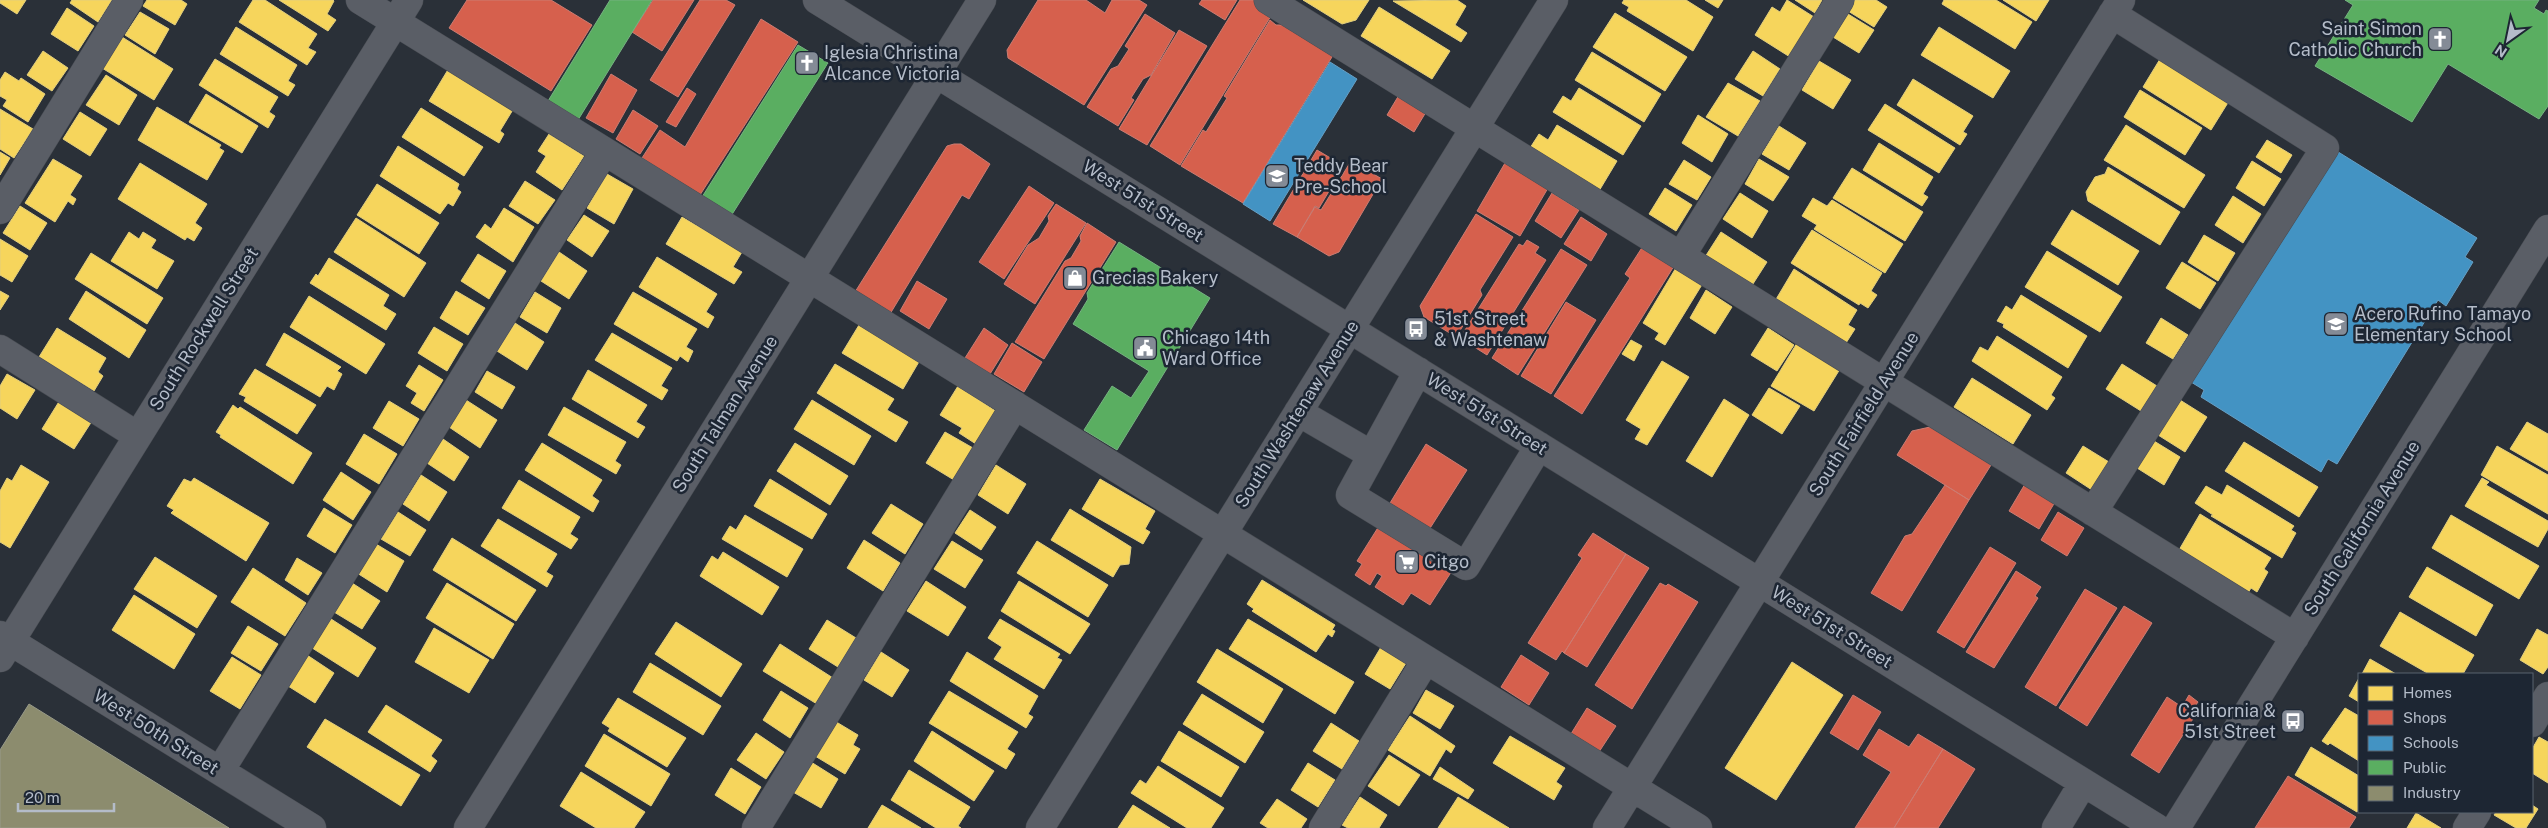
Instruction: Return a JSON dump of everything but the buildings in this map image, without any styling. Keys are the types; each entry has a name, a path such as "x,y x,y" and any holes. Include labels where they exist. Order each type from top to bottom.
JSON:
{"street":[{"path":"0,210 129,0"},
{"path":"360,0 402,11 604,152 1698,828"},
{"name":"West 51st Street","path":"817,0 2157,828"},
{"name":"South Talman Avenue","path":"468,828 982,0"},
{"path":"1268,0 2295,637"},
{"name":"South Washtenaw Avenue","path":"1040,828 1554,0"},
{"path":"1681,256 1840,0"},
{"path":"2093,512 2325,148 2116,7"},
{"name":"South Fairfield Avenue","path":"1606,828 2116,7"},
{"name":"South Rockwell Street","path":"3,645 138,436 402,11"},
{"path":"220,771 604,152"},
{"name":"South California Avenue","path":"2176,828 2548,229"},
{"path":"0,349 138,436"},
{"path":"1418,371 1350,495 1466,566 1539,446"},
{"path":"756,828 1015,405"},
{"path":"1298,412 1372,455"},
{"name":"West 50th Street","path":"3,645 220,771 312,828"},
{"path":"1323,828 1426,660"},
{"path":"2533,721 2548,696"},
{"path":"2056,828 2083,783"},
{"path":"2467,828 2476,813"}],"place":[{"name":"Saint Simon Catholic Church","path":"2440,39"},
{"name":"Iglesia Christina Alcance Victoria","path":"807,63"},
{"name":"Teddy Bear Pre-School","path":"1277,176"},
{"name":"Grecias Bakery","path":"1075,278"},
{"name":"Acero Rufino Tamayo Elementary School","path":"2336,324"},
{"name":"51st Street & Washtenaw","path":"1416,329"},
{"name":"Chicago 14th Ward Office","path":"1145,348"},
{"name":"Citgo","path":"1407,562"},
{"name":"California & 51st Street","path":"2293,721"}]}
